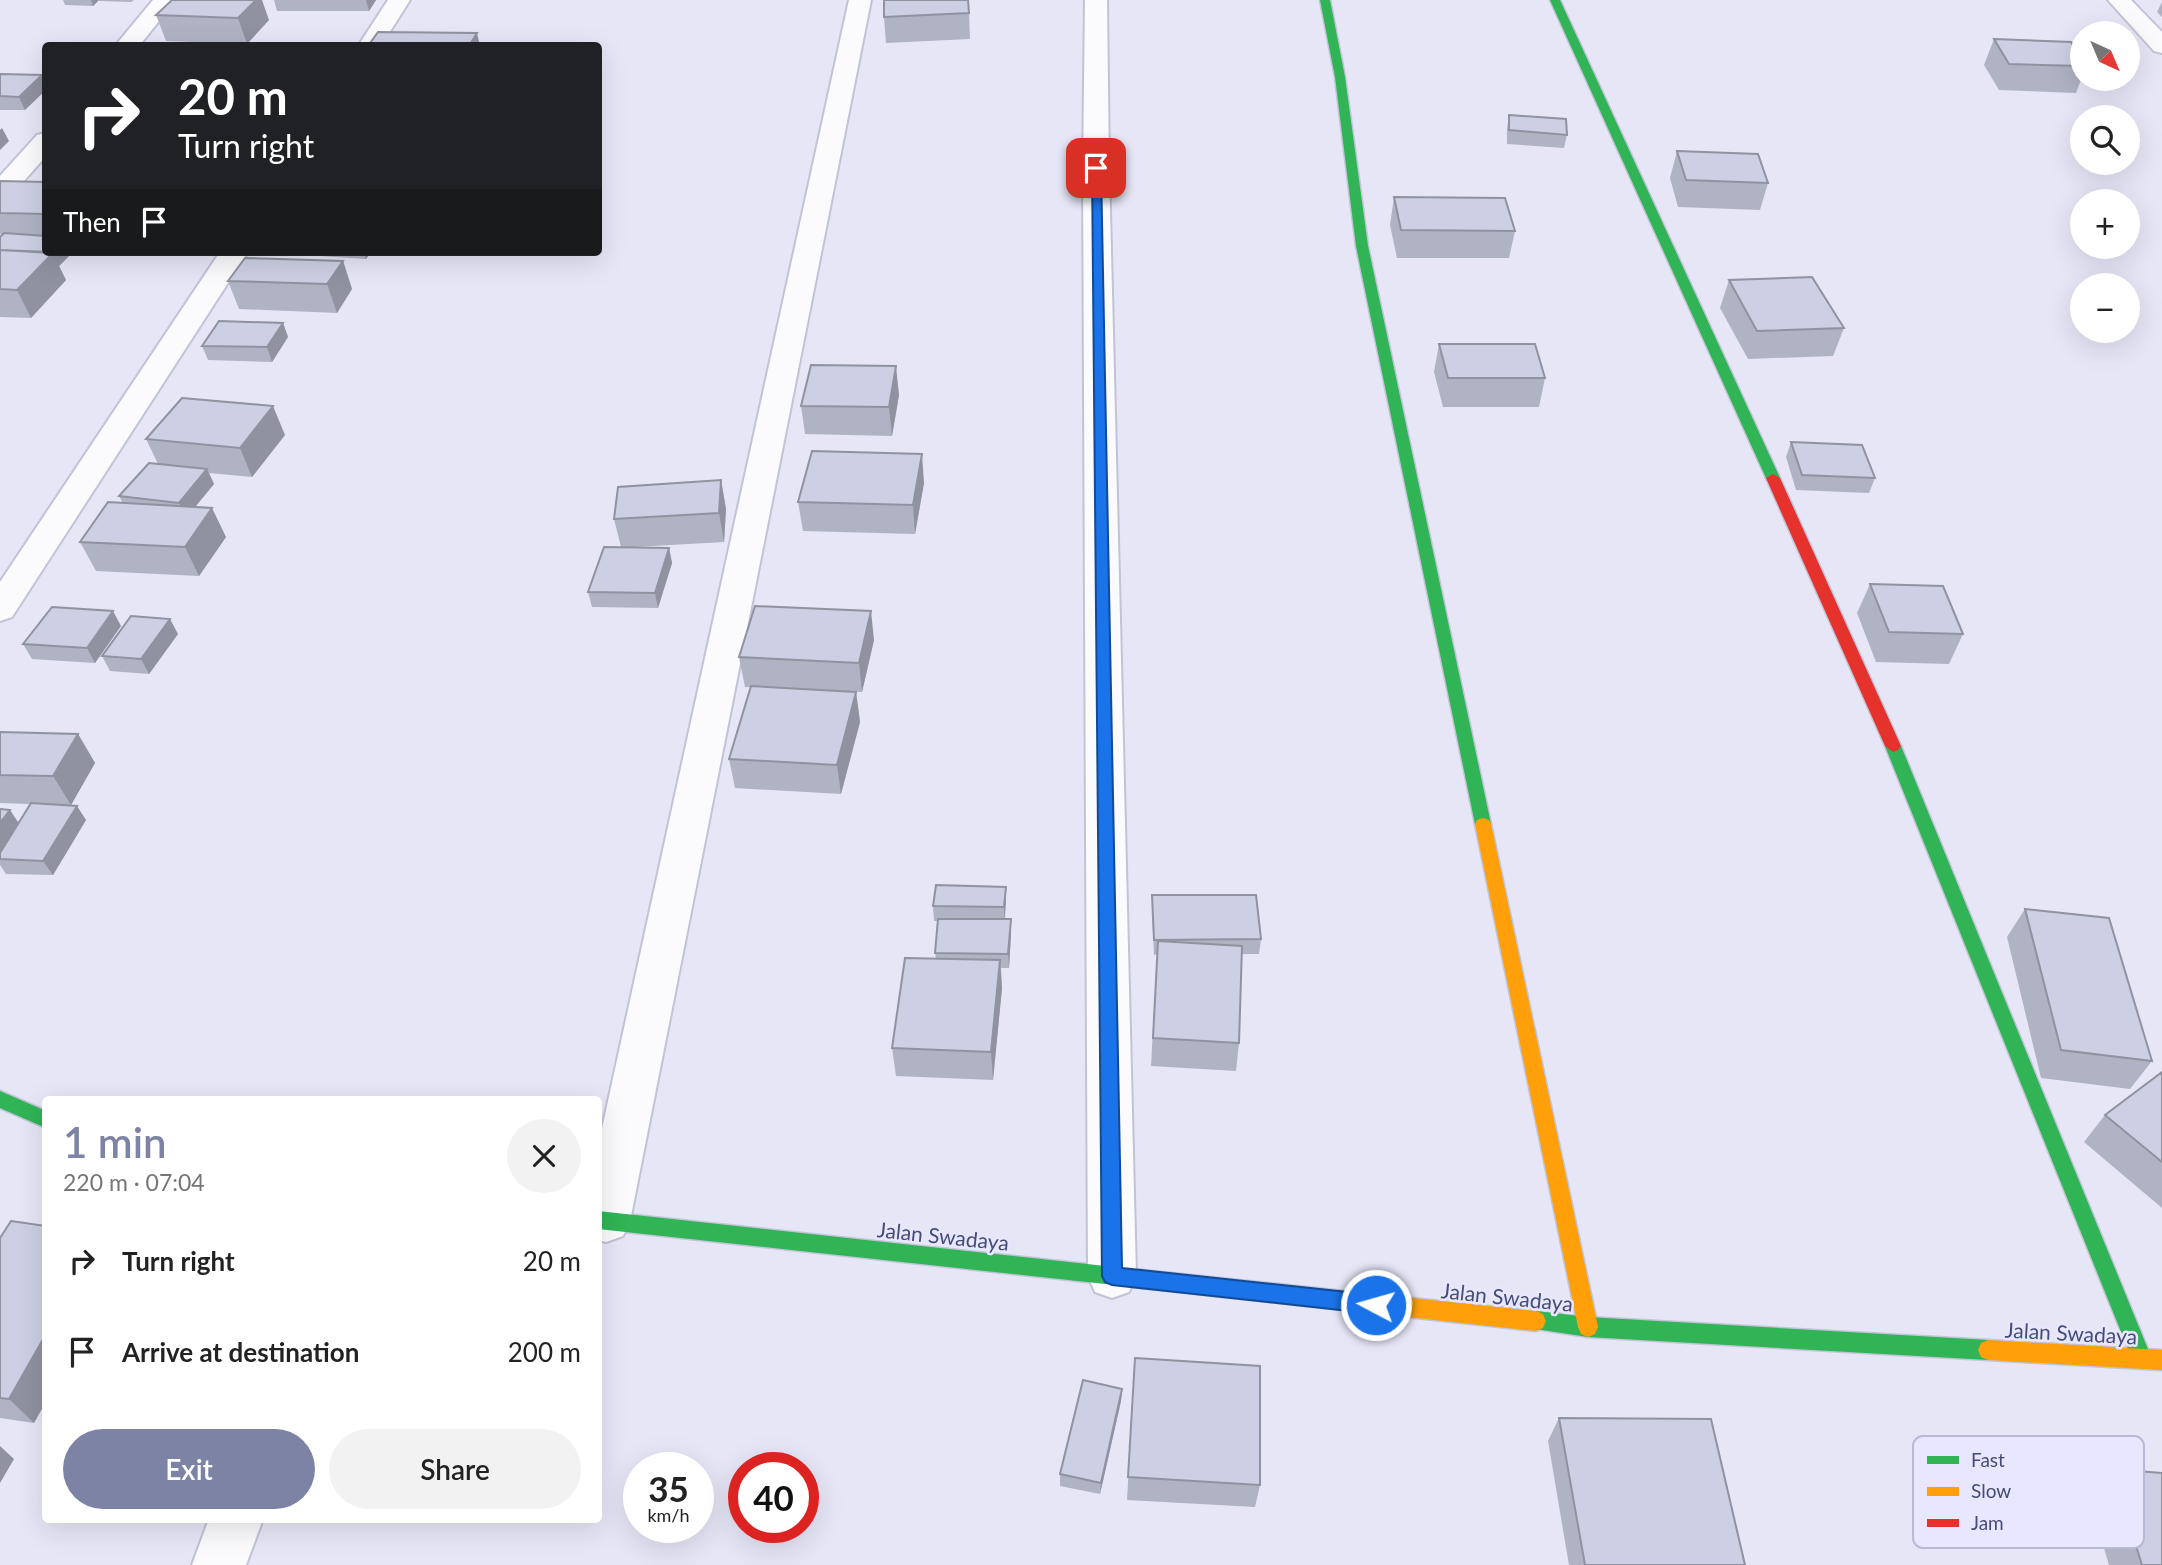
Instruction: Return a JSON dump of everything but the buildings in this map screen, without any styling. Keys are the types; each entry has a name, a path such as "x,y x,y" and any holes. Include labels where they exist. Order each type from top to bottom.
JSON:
{"street":[{"path":"129,42 165,0"},
{"path":"372,42 399,0"},
{"path":"602,1221 860,0"},
{"path":"1096,0 1096,196 1112,1276"},
{"path":"1325,0 1340,77 1362,246 1588,1327"},
{"path":"1555,0 1874,701 2142,1359"},
{"path":"2119,0 2162,46"},
{"path":"0,192 42,145"},
{"path":"0,609 231,256"},
{"path":"0,1099 42,1118"},
{"name":"Jalan Swadaya","path":"602,1221 1588,1327 2162,1360"},
{"path":"219,1565 235,1523"}],"traffic: fast":[{"path":"1325,0 1340,77 1362,246 1483,824"},
{"path":"1555,0 1773,478"},
{"path":"1893,746 2142,1359"},
{"path":"0,1099 42,1118"},
{"path":"602,1220 1142,1279"},
{"path":"1536,1321 1588,1327 1988,1350"}],"traffic: slow":[{"path":"1483,824 1588,1327"},
{"path":"1142,1279 1536,1321"},
{"path":"1988,1350 2162,1360"}],"traffic: jam":[{"path":"1773,478 1893,746"}],"route":[{"path":"1096,168 1112,1276 1376,1305"}]}
